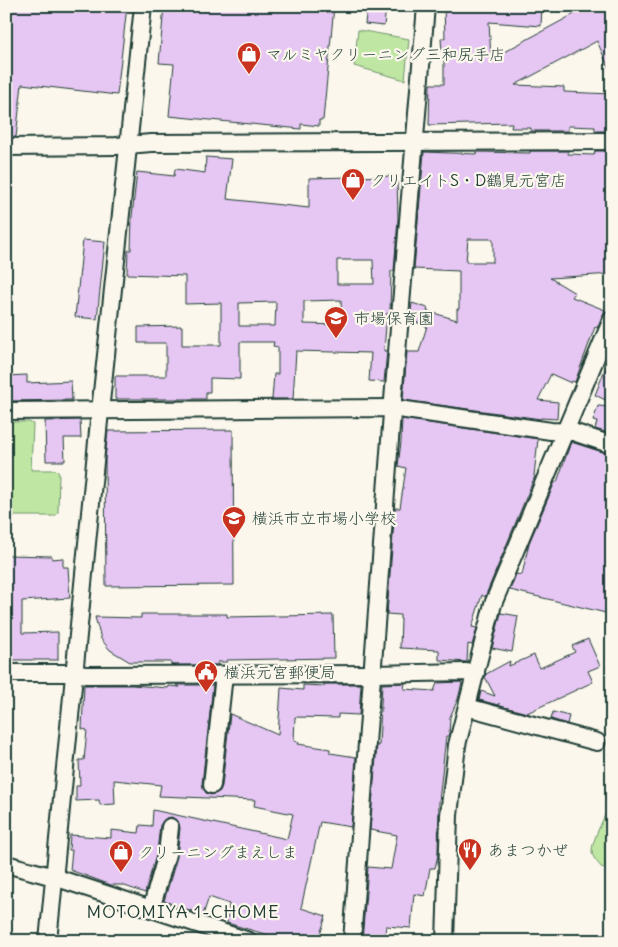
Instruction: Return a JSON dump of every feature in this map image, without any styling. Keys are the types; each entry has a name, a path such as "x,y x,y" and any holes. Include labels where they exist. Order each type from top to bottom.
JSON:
{"street":[{"path":"48,941 143,6"},
{"path":"352,941 392,408 426,6"},
{"path":"6,147 151,143 612,141"},
{"path":"445,941 449,816 457,745 493,604 612,319"},
{"path":"6,411 392,408 573,432 612,445"},
{"path":"6,673 224,675 476,673"},
{"path":"212,785 224,675"},
{"path":"467,707 597,742"},
{"path":"151,909 167,854 170,826"},
{"path":"6,864 54,877 249,941"}],"green space":[{"path":"358,30 409,39 405,80 354,66"},
{"path":"6,422 29,422 33,424 31,470 56,470 59,473 58,512 55,516 6,516"},
{"path":"612,798 612,862 603,869 594,857 592,847"}],"building":[{"path":"6,6 127,6 117,95 22,84 16,137 6,137"},
{"path":"164,6 334,6 323,120 319,120 319,126 301,124 301,129 169,116 174,64 159,63"},
{"path":"367,6 386,6 384,26 365,24"},
{"path":"444,6 542,6 541,26 489,22 491,59 576,13 573,6 612,6 612,75 597,41 515,85 564,87 564,92 612,94 612,131 595,131 595,127 568,126 568,131 531,131 531,128 511,128 512,123 429,125 430,84 444,84 444,53 442,52 441,38 445,38"},
{"path":"530,151 568,151 568,154 594,155 595,151 612,151 612,274 550,278 575,293 572,297 605,310 597,328 595,327 575,382 572,381 571,383 551,374 538,400 558,402 557,419 541,419 403,400 407,352 419,352 427,326 410,320 412,303 428,308 427,311 457,320 457,309 459,309 459,271 414,269 424,152 530,153","holes":["468,239 493,239 493,262 466,262"]},
{"path":"206,157 232,159 227,199 309,208 309,178 397,176 398,219 394,271 391,271 390,314 387,313 384,351 387,351 384,382 369,381 371,353 296,351 293,399 272,399 274,374 278,374 278,347 273,346 274,342 240,342 240,379 210,378 210,392 206,392 206,399 115,399 115,376 166,376 166,343 138,343 138,327 182,326 182,345 221,345 221,303 185,304 185,276 127,274 128,250 131,250 132,216 137,172 174,176 175,169 205,173","holes":["337,260 373,260 374,284 337,284","341,300 342,325 304,324 304,301","276,302 275,326 239,326 239,303"]},
{"path":"83,240 105,242 97,319 75,317"},
{"path":"612,354 612,403 595,395"},
{"path":"27,375 27,383 71,381 72,400 6,401 6,376"},
{"path":"598,406 612,407 612,434 595,429 597,422 593,421"},
{"path":"402,419 538,439 535,476 485,597 482,595 472,627 477,628 472,645 468,644 467,662 439,660 439,650 400,648 400,615 387,614 395,508 400,508 406,468 398,466"},
{"path":"80,420 81,438 64,438 65,461 46,461 45,421"},
{"path":"233,430 234,585 106,586 105,459 108,431"},
{"path":"571,442 612,455 612,608 610,614 510,590 516,574 522,575 529,543 555,482 557,482"},
{"path":"6,555 52,556 52,559 63,558 63,567 68,567 70,598 22,601 22,633 58,632 58,660 6,660"},
{"path":"501,613 518,616 512,652 492,648"},
{"path":"141,614 227,614 227,617 333,615 334,658 227,660 227,662 218,662 218,665 171,665 171,662 130,662 110,650 101,639 95,617 141,618"},
{"path":"588,639 600,666 588,671 593,682 527,713 500,706 499,703 498,705 479,700 481,691 495,696 485,677 486,674 510,661 509,666 534,655 540,668 575,652 572,646"},
{"path":"405,683 404,689 434,691 437,683 462,683 458,699 450,717 449,736 446,736 439,802 438,855 435,868 430,868 425,896 414,894 411,928 386,926 384,941 362,941 368,867 391,869 397,835 370,830 377,745 379,745 382,684"},
{"path":"324,684 361,684 359,715 338,714 338,718 295,717 294,741 299,742 298,744 330,749 330,753 356,757 351,827 320,822 301,908 326,916 318,941 308,941 297,937 296,941 280,941 268,935 227,923 229,904 209,897 203,915 164,901 177,857 180,828 179,823 172,817 166,818 160,825 157,852 145,893 122,885 111,885 70,870 72,850 69,850 70,835 111,838 111,830 139,833 140,825 152,826 153,810 287,839 293,814 254,806 255,800 159,796 161,785 114,780 115,804 100,805 99,800 76,801 76,786 80,786 79,760 84,760 87,730 82,729 84,685 132,685 168,688 169,686 180,687 176,685 213,685 202,784 206,793 211,795 220,791 222,786 230,714 278,735 281,688 303,690 303,685 324,686"},
{"path":"553,712 569,716 567,724 551,719"}],"place":[{"name":"マルミヤクリーニング三和尻手店","path":"249,75"},
{"name":"クリエイトS・D鶴見元宮店","path":"353,201"},
{"name":"市場保育園","path":"336,339"},
{"name":"横浜市立市場小学校","path":"234,539"},
{"name":"横浜元宮郵便局","path":"206,693"},
{"name":"あまつかぜ","path":"470,871"},
{"name":"クリーニングまえしま","path":"121,873"}],"district":[{"name":"MOTOMIYA 1-CHOME","path":"183,912"}]}
